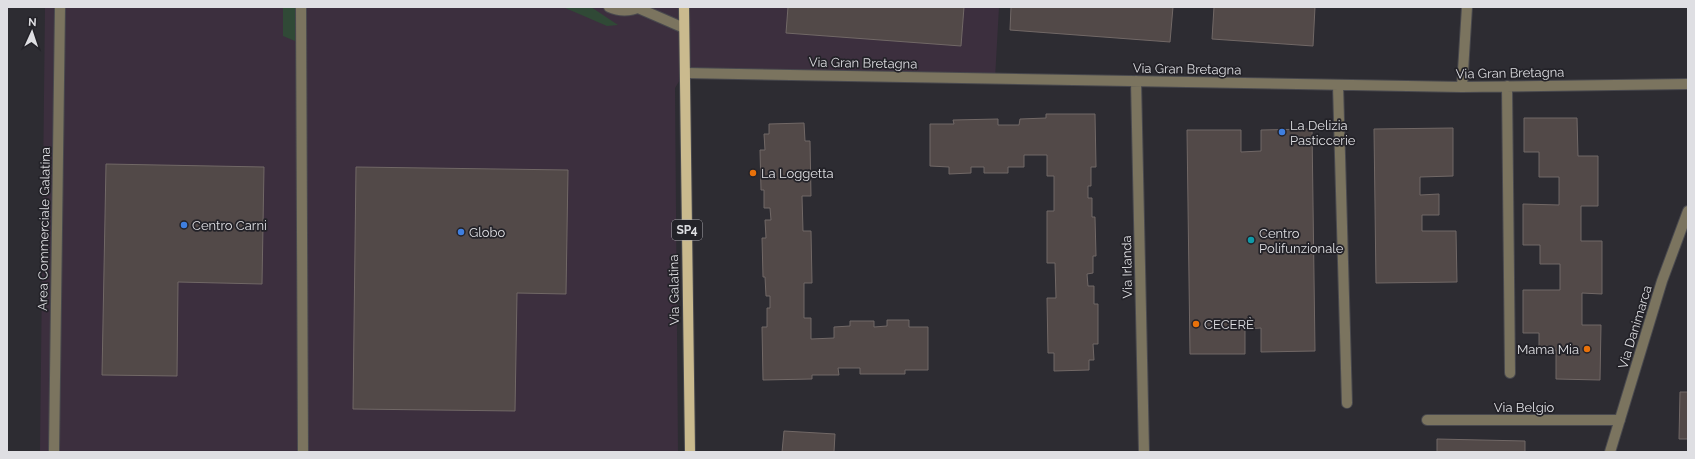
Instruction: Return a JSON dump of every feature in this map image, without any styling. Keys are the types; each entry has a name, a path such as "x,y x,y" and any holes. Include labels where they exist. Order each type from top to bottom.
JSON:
{"main road":[{"name":"Via Galatina","path":"684,7 690,452"}],"street":[{"name":"Area Commerciale Galatina","path":"54,452 60,7"},
{"path":"301,7 303,452"},
{"path":"609,7 618,11 628,11 639,8 684,28"},
{"path":"1462,87 1467,7"},
{"name":"Via Gran Bretagna","path":"684,73 1462,87 1687,85"},
{"name":"Via Irlanda","path":"1136,81 1144,452"},
{"path":"1338,85 1346,403"},
{"path":"1507,86 1510,373"},
{"name":"Via Danimarca","path":"1610,452 1662,280 1688,211"},
{"name":"Via Belgio","path":"1427,420 1620,420"}],"shaded area":[{"path":"45,7 999,7 995,79 684,73 675,88 678,452 40,452"}],"green space":[{"path":"283,7 295,7 295,41 283,36"},
{"path":"563,7 591,7 618,25 607,26"}],"building":[{"path":"788,7 964,7 961,46 786,33"},
{"path":"1011,7 1173,7 1170,42 1010,30"},
{"path":"1214,7 1315,7 1313,46 1212,39"},
{"path":"1046,114 1095,114 1096,167 1091,167 1091,186 1088,186 1088,198 1092,198 1092,217 1095,217 1096,256 1093,256 1093,273 1087,274 1088,286 1094,286 1094,304 1098,304 1098,344 1093,344 1094,360 1089,360 1089,370 1054,371 1054,353 1048,353 1047,298 1056,298 1055,263 1047,263 1047,211 1054,211 1054,176 1047,176 1047,155 1024,155 1024,167 1008,167 1008,173 984,173 984,167 971,167 971,173 949,174 949,167 930,166 930,124 954,124 953,120 998,119 998,125 1019,125 1020,119 1046,118"},
{"path":"1524,118 1577,118 1578,156 1598,156 1598,206 1581,206 1581,241 1602,241 1602,294 1582,293 1582,325 1601,325 1600,380 1556,379 1556,350 1539,350 1539,333 1523,333 1523,290 1560,290 1560,264 1540,264 1540,245 1523,245 1523,204 1559,205 1559,177 1539,177 1539,152 1524,152"},
{"path":"804,123 805,141 810,141 811,196 802,196 803,231 811,231 812,283 804,283 804,318 811,318 811,339 834,338 834,327 850,326 850,321 874,321 874,327 887,326 887,320 909,320 909,327 928,327 928,370 905,370 905,374 860,374 860,368 838,368 839,375 812,375 812,379 763,380 762,327 767,327 767,308 770,308 770,296 766,296 765,277 763,277 762,238 766,238 765,220 771,220 770,208 764,208 764,190 761,190 760,150 765,150 764,134 769,134 769,124"},
{"path":"1453,128 1453,176 1420,177 1420,195 1439,194 1439,215 1422,215 1422,231 1456,231 1457,282 1376,283 1374,129"},
{"name":"Centro Polifunzionale","path":"1312,129 1315,351 1261,352 1261,328 1245,329 1245,354 1190,354 1187,130 1241,130 1241,152 1261,151 1261,130"},
{"name":"Centro Carni","path":"106,164 264,167 262,284 178,282 177,376 102,375"},
{"name":"Globo","path":"356,167 568,170 566,294 517,293 515,411 353,409"},
{"path":"1680,392 1688,392 1688,439 1679,439"},
{"path":"784,431 835,434 834,452 782,452"},
{"path":"1437,439 1525,441 1525,452 1437,452"}],"place":[{"name":"La Delizia Pasticcerie","path":"1282,132"},
{"name":"La Loggetta","path":"753,173"},
{"name":"Centro Carni","path":"184,225"},
{"name":"Globo","path":"461,232"},
{"name":"Centro Polifunzionale","path":"1251,240"},
{"name":"CECERÈ","path":"1196,324"},
{"name":"Mama Mia","path":"1587,349"}]}
